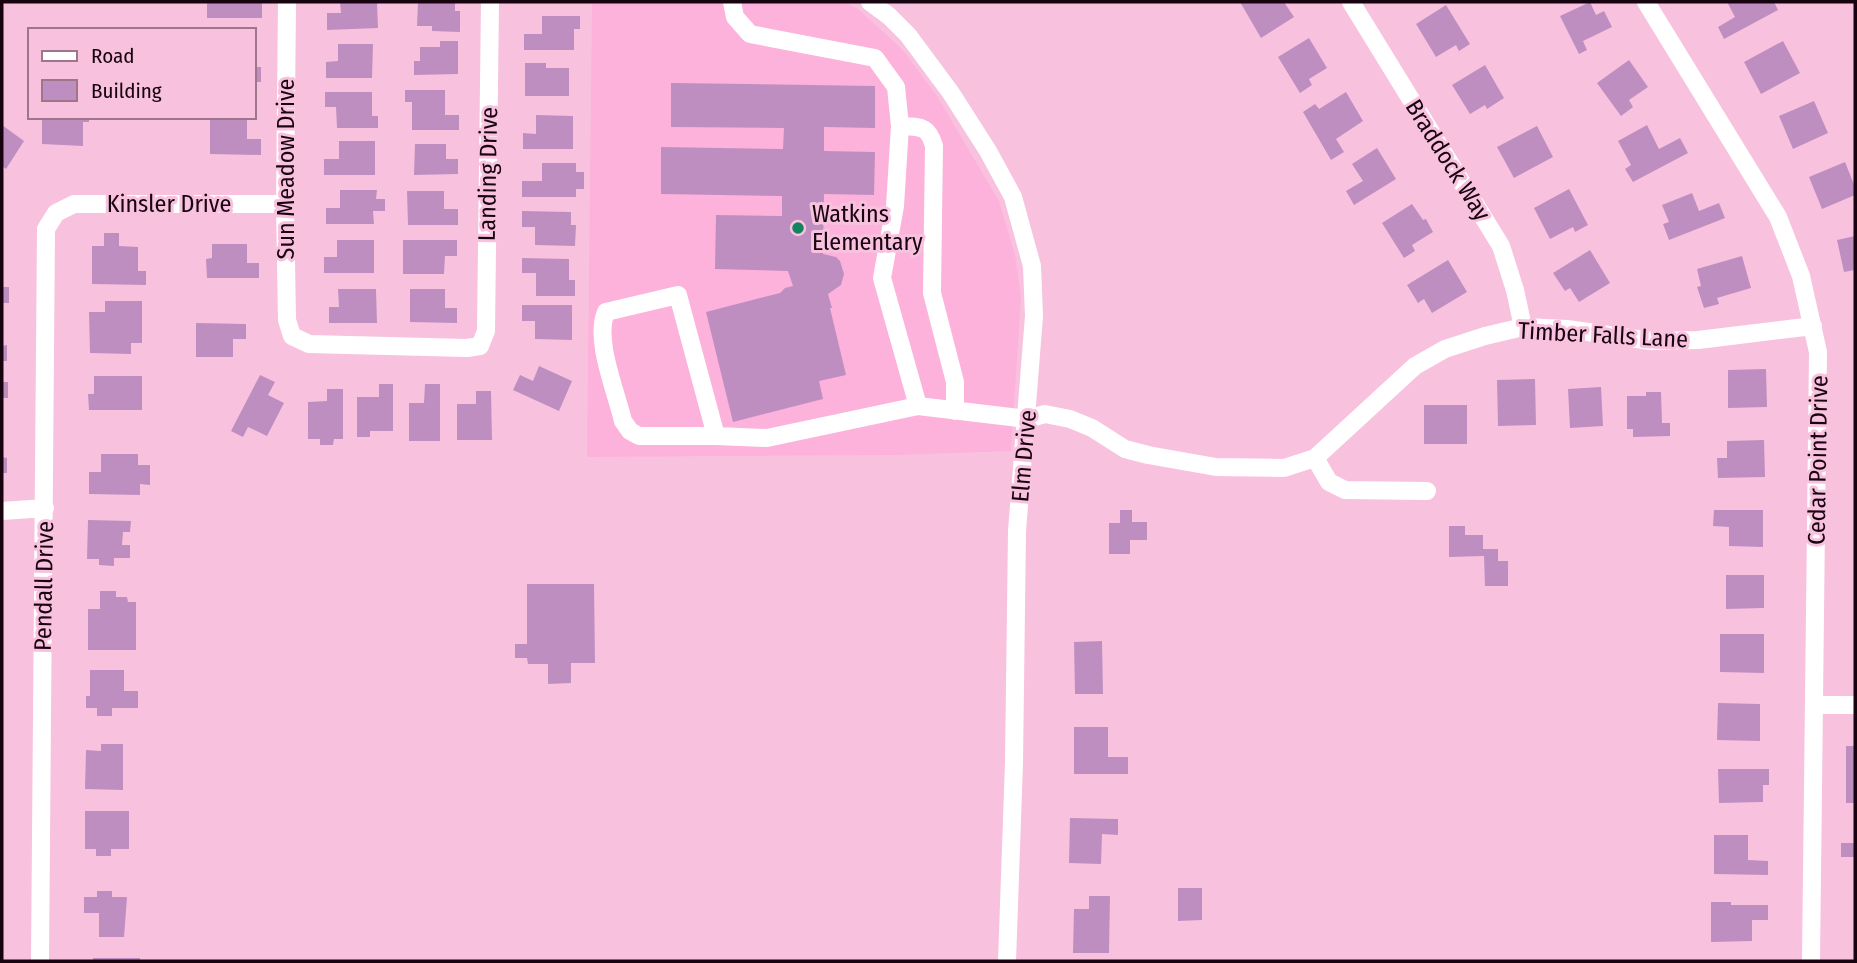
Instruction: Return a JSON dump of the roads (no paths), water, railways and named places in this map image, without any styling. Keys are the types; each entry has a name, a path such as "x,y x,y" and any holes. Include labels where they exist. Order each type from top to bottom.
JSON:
{"street":[{"name":"Sun Meadow Drive","path":"287,2 285,204 287,320 292,336"},
{"name":"Landing Drive","path":"292,336 309,344 467,348 481,346 486,331 490,2"},
{"path":"733,2 734,17 750,34 875,58 896,87 900,126 895,206 882,278 918,406"},
{"name":"Elm Drive","path":"870,2 908,35 951,93 988,151 1013,197 1032,266 1034,316 1017,531 1014,763 1007,961"},
{"name":"Braddock Way","path":"1351,2 1501,246 1516,290 1522,327"},
{"name":"Cedar Point Drive","path":"1646,2 1779,217 1801,276 1818,352 1811,961"},
{"path":"900,126 924,128 931,134 934,146 932,293 955,382 955,411"},
{"name":"Kinsler Drive","path":"56,213 74,204 285,204"},
{"name":"Pendall Drive","path":"40,961 46,229 56,213"},
{"name":"Timber Falls Lane","path":"716,436 677,295 607,312 601,324 603,341 623,421 630,431 639,436 767,438 918,406 1027,419 1045,414 1070,419 1092,428 1125,449 1148,455 1216,467 1284,468 1315,458 1415,366 1445,349 1522,327 1651,341 1698,340 1813,326"},
{"path":"1315,458 1329,482 1345,490 1427,492"},
{"path":"2,510 45,508"},
{"path":"1814,705 1855,705"}],"place":[{"name":"Watkins Elementary","path":"798,228"}]}
